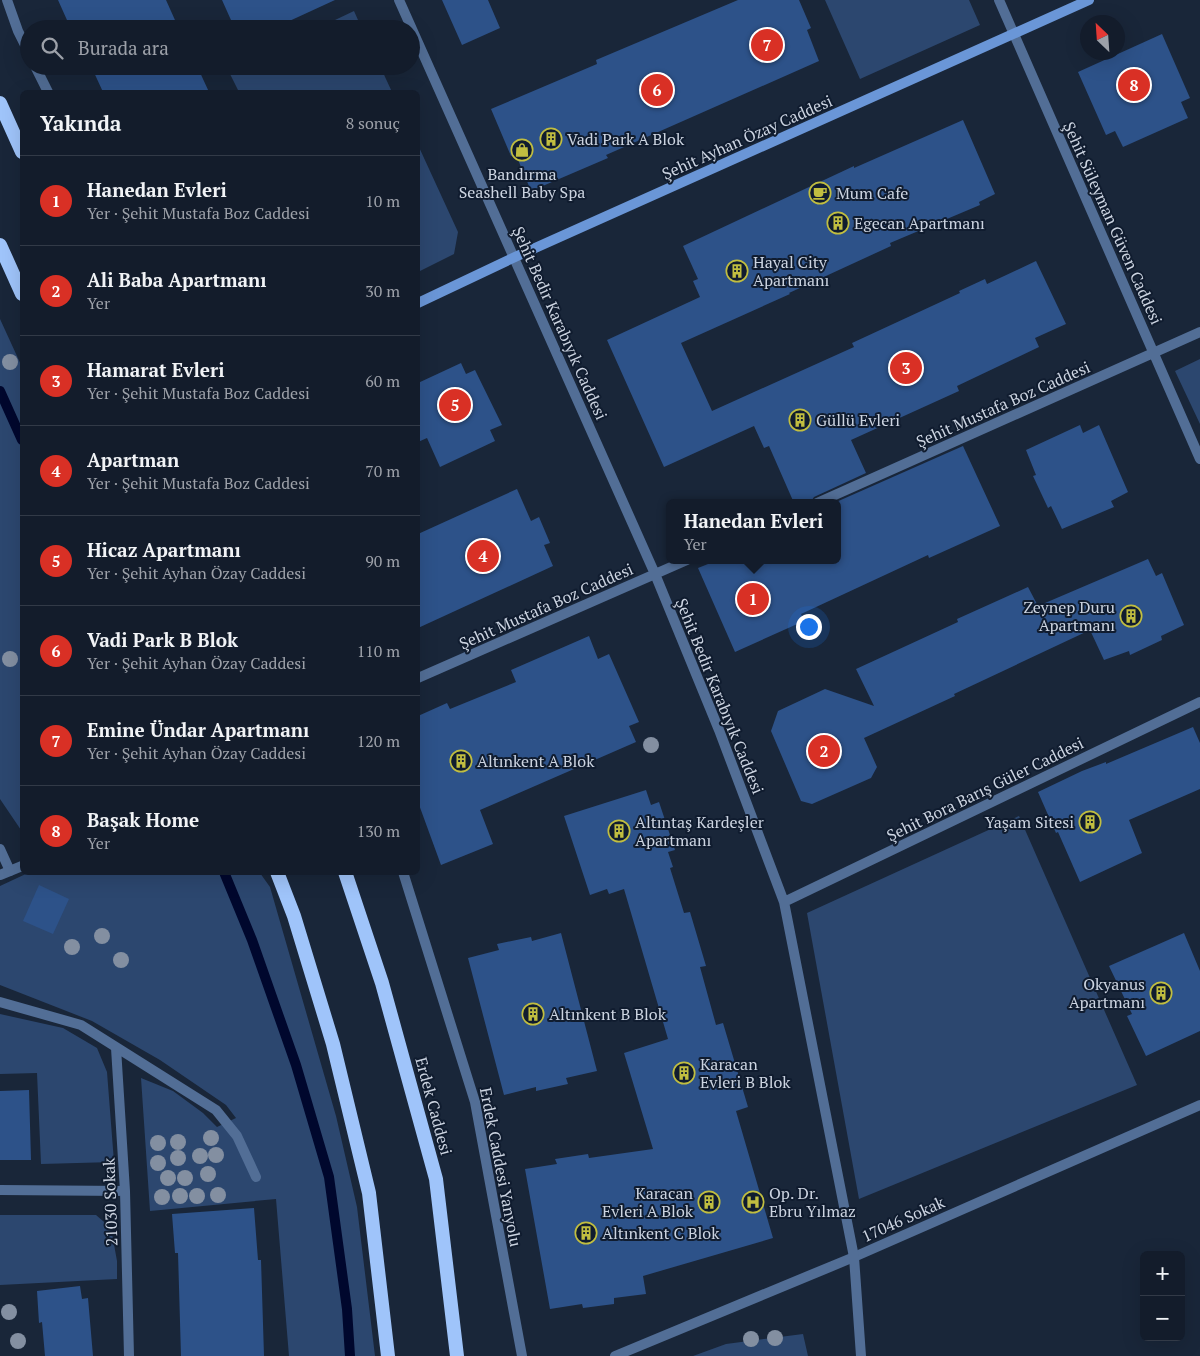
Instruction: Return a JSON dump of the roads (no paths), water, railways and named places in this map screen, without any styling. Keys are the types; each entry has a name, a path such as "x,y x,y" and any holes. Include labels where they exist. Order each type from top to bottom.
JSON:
{"highway":[{"path":"0,103 20,148"},
{"path":"0,245 20,290"},
{"path":"278,875 294,916 333,1044 369,1193 388,1356"},
{"name":"Erdek Caddesi","path":"346,875 382,982 436,1179 457,1356"}],"main road":[{"name":"Şehit Ayhan Özay Caddesi","path":"420,302 515,257 1089,0"}],"street":[{"path":"7,0 20,35"},
{"name":"Şehit Bedir Karabıyık Caddesi","path":"399,0 408,20"},
{"name":"Şehit Süleyman Güven Caddesi","path":"999,0 1200,459"},
{"name":"Şehit Bedir Karabıyık Caddesi","path":"420,47 655,574 719,730 784,902 854,1257 861,1356"},
{"path":"40,75 47,90"},
{"name":"Şehit Mustafa Boz Caddesi","path":"826,499 1200,332"},
{"name":"Şehit Mustafa Boz Caddesi","path":"420,677 678,564"},
{"name":"Şehit Bora Barış Güler Caddesi","path":"784,902 1200,702"},
{"path":"0,849 10,871"},
{"path":"0,875 20,867"},
{"name":"Erdek Caddesi Yanyolu","path":"404,875 476,1102 522,1356"},
{"path":"0,1002 81,1025 216,1110 237,1136 256,1177"},
{"name":"21030 Sokak","path":"116,1048 125,1191 129,1356"},
{"name":"17046 Sokak","path":"616,1356 854,1257 1200,1105"},
{"path":"0,1190 125,1191"}],"waterway":[{"path":"0,391 20,436"},
{"path":"225,875 252,940 296,1065 329,1177 347,1309 350,1356"}],"place":[{"name":"Emine Ündar Apartmanı","path":"767,45"},
{"name":"Başak Home","path":"1134,85"},
{"name":"Vadi Park B Blok","path":"657,90"},
{"name":"Vadi Park A Blok","path":"551,139"},
{"name":"Bandırma Seashell Baby Spa","path":"522,150"},
{"name":"Mum Cafe","path":"820,193"},
{"name":"Egecan Apartmanı","path":"838,223"},
{"name":"Hayal City Apartmanı","path":"737,271"},
{"name":"Hamarat Evleri","path":"906,368"},
{"name":"Hicaz Apartmanı","path":"455,405"},
{"name":"Güllü Evleri","path":"800,420"},
{"name":"Apartman","path":"483,556"},
{"name":"Hanedan Evleri","path":"753,599"},
{"name":"Zeynep Duru Apartmanı","path":"1131,616"},
{"name":"Ali Baba Apartmanı","path":"824,751"},
{"name":"Altınkent A Blok","path":"461,761"},
{"name":"Yaşam Sitesi","path":"1090,822"},
{"name":"Altıntaş Kardeşler Apartmanı","path":"619,831"},
{"name":"Okyanus Apartmanı","path":"1161,993"},
{"name":"Altınkent B Blok","path":"533,1014"},
{"name":"Karacan Evleri B Blok","path":"684,1073"},
{"name":"Karacan Evleri A Blok","path":"709,1202"},
{"name":"Op. Dr. Ebru Yılmaz","path":"753,1202"},
{"name":"Altınkent C Blok","path":"586,1233"}]}
